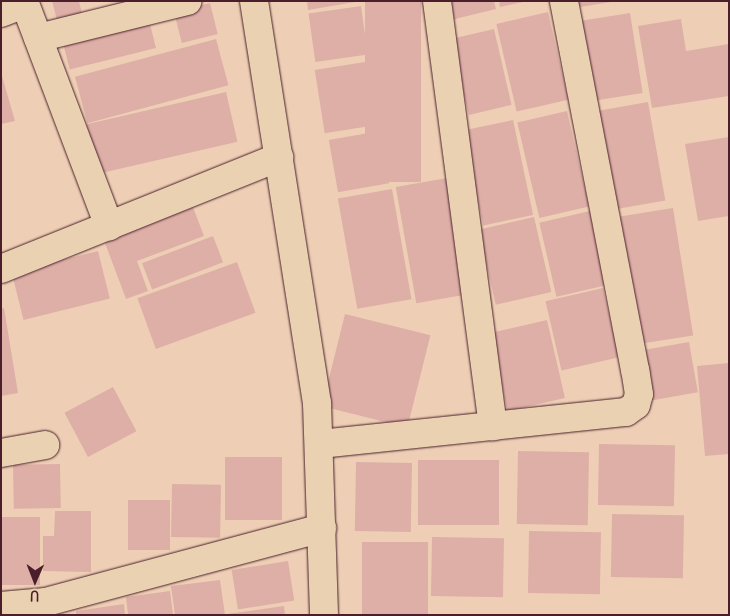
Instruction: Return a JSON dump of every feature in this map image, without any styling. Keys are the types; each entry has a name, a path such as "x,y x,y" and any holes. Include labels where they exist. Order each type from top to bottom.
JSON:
{"street":[{"path":"38,38 187,1"},
{"path":"254,1 279,157 320,444 324,615"},
{"path":"437,1 493,426"},
{"path":"320,444 626,412 638,400 564,1"},
{"path":"16,6 38,38 109,226"},
{"path":"1,269 279,157"},
{"path":"1,453 45,445"},
{"path":"1,606 46,602 322,528"}],"building":[{"path":"52,1 79,1 83,18 58,24"},
{"path":"307,1 355,1 355,2 308,10"},
{"path":"365,1 421,1 421,182 365,182"},
{"path":"447,1 494,1 496,9 451,20"},
{"path":"499,1 523,1 523,2 500,7"},
{"path":"573,1 611,1 611,2 574,8"},
{"path":"210,3 218,34 182,43 174,12"},
{"path":"361,6 368,55 315,62 309,13"},
{"path":"147,12 156,48 70,69 61,34"},
{"path":"548,12 568,100 517,112 496,24"},
{"path":"630,13 643,93 592,101 580,21"},
{"path":"681,19 686,51 729,44 729,96 652,108 638,26"},
{"path":"494,29 512,105 469,115 451,39"},
{"path":"216,39 228,85 87,123 75,77"},
{"path":"371,61 381,124 325,133 315,70"},
{"path":"1,77 15,121 1,124"},
{"path":"226,92 237,142 98,174 87,124"},
{"path":"648,102 665,200 611,210 594,112"},
{"path":"567,111 589,206 539,218 517,122"},
{"path":"513,120 533,215 483,225 463,131"},
{"path":"380,131 389,183 338,192 329,140"},
{"path":"729,137 729,216 698,221 685,144"},
{"path":"447,178 467,294 416,303 396,187"},
{"path":"392,189 411,299 357,309 338,199"},
{"path":"191,202 204,236 137,261 148,291 126,299 102,235"},
{"path":"673,208 693,335 634,345 614,217"},
{"path":"590,211 607,285 556,297 539,223"},
{"path":"534,217 551,292 496,305 478,230"},
{"path":"213,236 223,262 152,289 142,263"},
{"path":"98,251 110,299 23,320 12,273"},
{"path":"237,262 255,313 156,349 137,298"},
{"path":"603,288 619,357 561,370 546,301"},
{"path":"4,308 18,393 1,396 1,309"},
{"path":"345,314 430,335 407,427 322,406"},
{"path":"547,320 565,398 508,411 490,333"},
{"path":"689,342 698,392 653,400 644,350"},
{"path":"729,363 729,454 705,456 697,366"},
{"path":"113,387 136,431 88,457 64,413"},
{"path":"599,444 675,445 674,506 598,505"},
{"path":"518,451 589,452 588,525 517,524"},
{"path":"225,457 282,457 282,520 225,520"},
{"path":"418,460 499,460 499,525 418,525"},
{"path":"356,462 412,463 411,532 355,531"},
{"path":"60,464 61,508 14,509 13,465"},
{"path":"172,484 221,485 220,538 171,537"},
{"path":"128,500 170,500 170,550 128,550"},
{"path":"55,511 91,511 91,572 43,571 43,536 54,536"},
{"path":"612,514 684,515 683,578 611,577"},
{"path":"1,517 40,517 40,585 1,585"},
{"path":"529,531 601,532 600,594 528,593"},
{"path":"432,537 504,538 503,597 431,596"},
{"path":"362,542 428,542 428,615 362,615"},
{"path":"288,561 294,601 238,609 232,570"},
{"path":"220,580 225,615 175,615 171,586"},
{"path":"170,591 173,615 128,615 126,597"},
{"path":"124,604 125,615 76,615 76,611"},
{"path":"284,606 285,615 227,615 227,614"}]}
